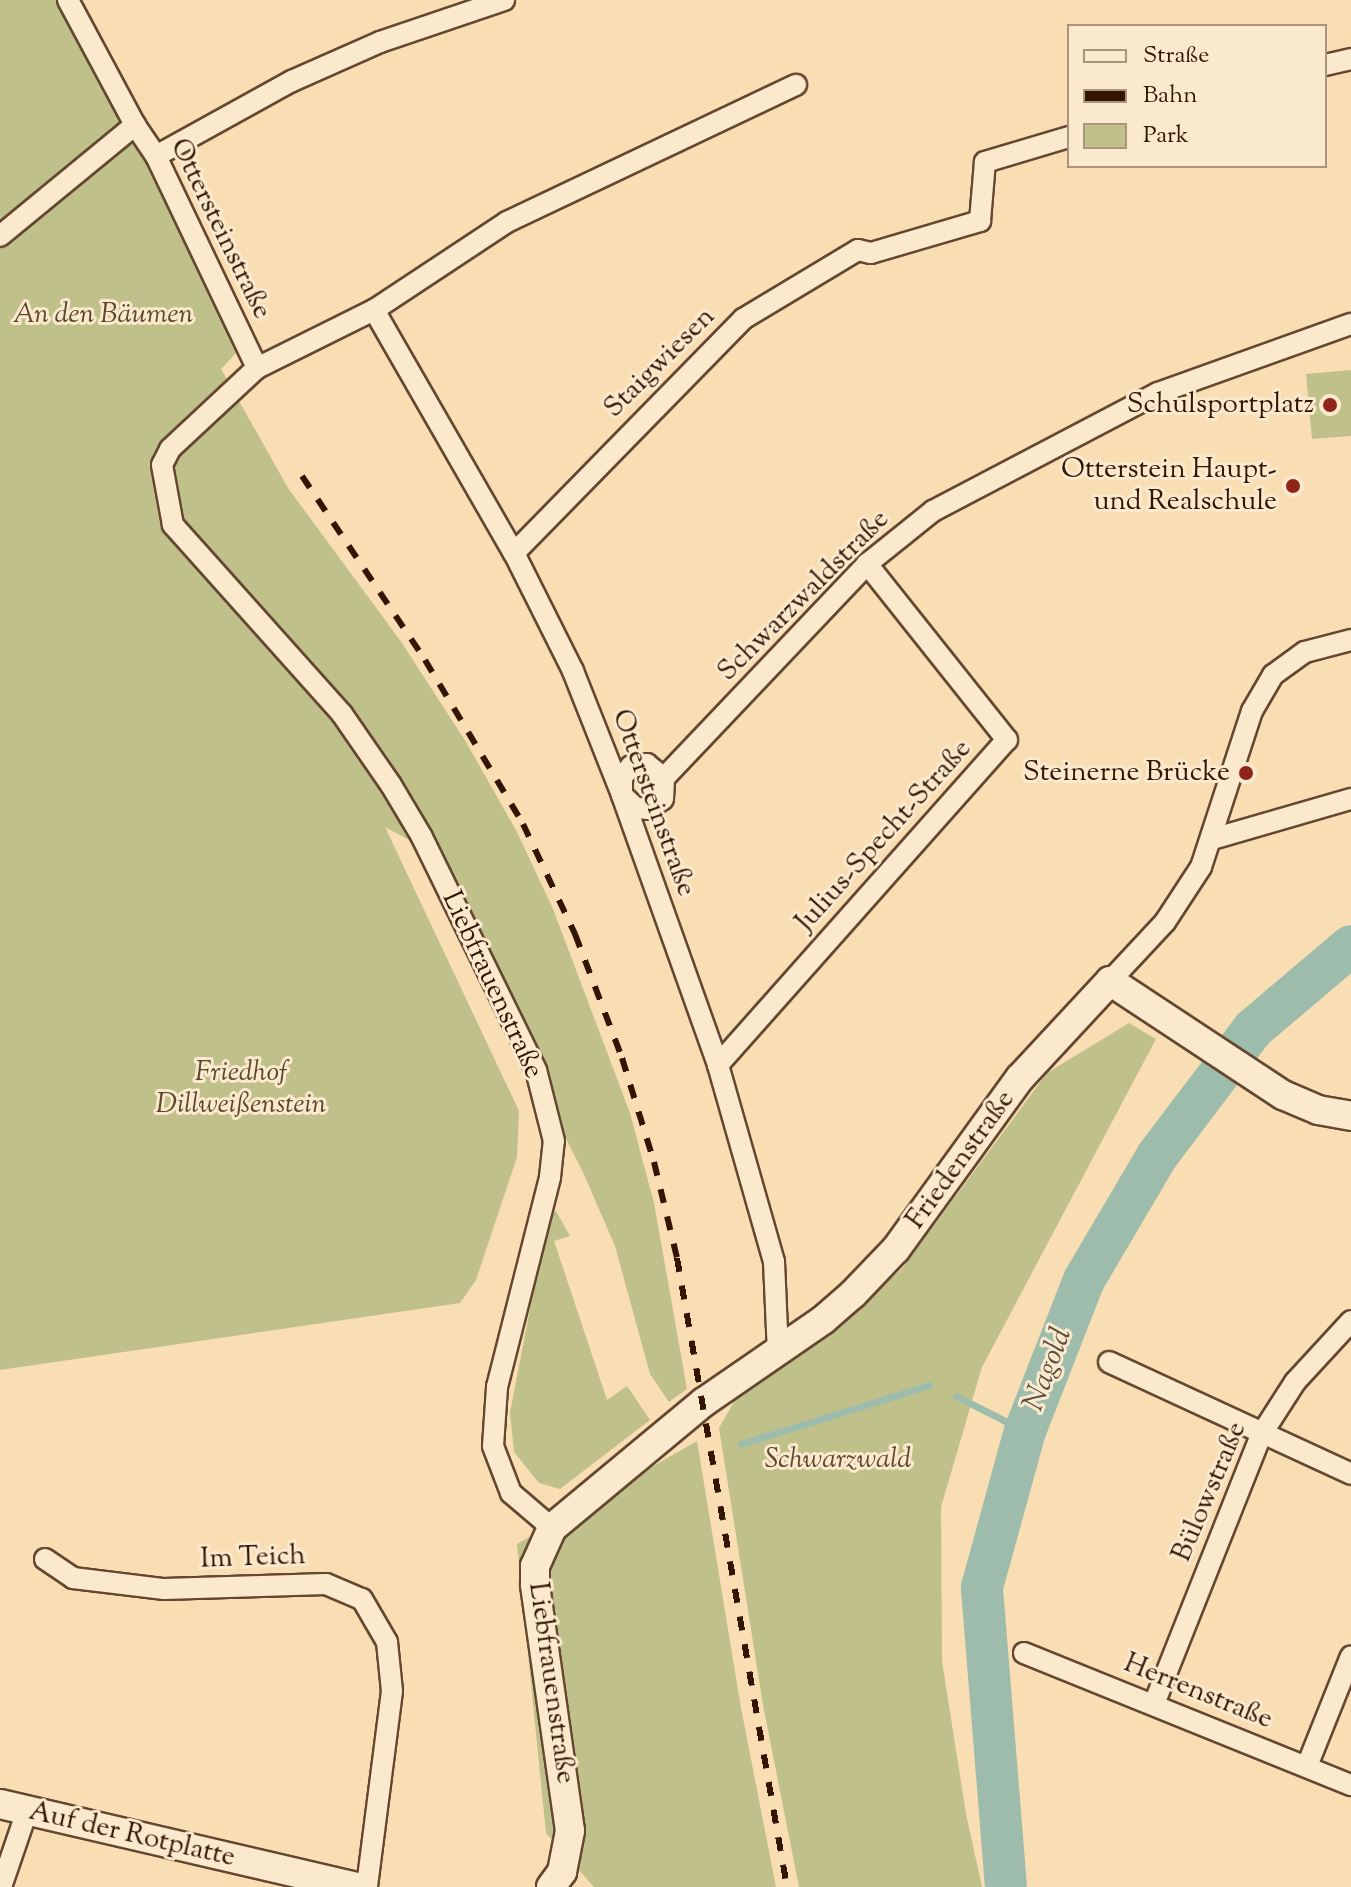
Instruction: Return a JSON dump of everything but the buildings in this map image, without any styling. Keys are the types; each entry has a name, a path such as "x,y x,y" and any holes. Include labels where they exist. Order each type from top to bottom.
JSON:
{"street":[{"name":"Ottersteinstraße","path":"68,0 135,125 156,156 257,368 374,310 507,222 796,85"},
{"path":"156,156 305,76 380,42 504,0"},
{"path":"1327,65 1351,59"},
{"path":"0,236 135,125"},
{"name":"Staigwiesen","path":"514,553 743,319 858,250 871,253 980,221 985,162 1067,138"},
{"name":"Ottersteinstraße","path":"374,310 514,553 573,671 622,795 718,1065 774,1262 778,1352"},
{"name":"Schwarzwaldstraße","path":"622,795 636,808 649,809 663,799 664,778 867,564 933,511 1108,416 1158,393 1351,324"},
{"name":"Liebfrauenstraße","path":"257,368 170,449 162,465 173,525 342,714 391,785 422,837 536,1070 554,1141 551,1165 497,1387 493,1446 511,1493 552,1528 535,1566 535,1584 568,1805 568,1854 553,1886"},
{"name":"Julius-Specht-Straße","path":"718,1065 1007,740 867,564"},
{"name":"Friedenstraße","path":"552,1528 704,1402 778,1352 853,1294 896,1249 1020,1078 1165,922 1201,867 1252,711 1273,675 1294,656 1351,640"},
{"path":"622,795 622,777 631,766 647,764 664,778"},
{"path":"1212,839 1351,799"},
{"path":"1110,981 1283,1095 1310,1107 1351,1116"},
{"name":"Bülowstraße","path":"1154,1704 1261,1435 1295,1382 1351,1321"},
{"path":"1109,1362 1261,1435 1351,1474"},
{"name":"Im Teich","path":"45,1559 73,1578 164,1589 326,1584 362,1599 387,1642 392,1691 367,1887"},
{"name":"Herrenstraße","path":"1024,1653 1351,1785"},
{"path":"1307,1766 1351,1656"},
{"path":"1,1887 14,1808"},
{"name":"Auf der Rotplatte","path":"14,1808 357,1887"}],"green space":[{"path":"0,0 60,0 127,128 0,232"},
{"name":"Friedhof Dillweißenstein","path":"135,139 237,352 221,369 288,488 402,643 466,742 517,832 553,909 630,1113 654,1203 687,1389 669,1402 650,1374 615,1246 582,1170 413,842 385,827 519,1111 517,1157 476,1280 460,1303 0,1370 0,248"},
{"name":"Schulsportplatz","path":"1351,370 1351,436 1312,439 1306,374"},
{"name":"Schwarzwald","path":"1129,1023 1156,1039 982,1367 941,1507 942,1661 966,1814 982,1887 799,1887 763,1705 719,1428 739,1393 901,1270 1047,1073"},
{"path":"556,1211 570,1236 554,1241 607,1400 627,1386 650,1420 560,1489 539,1483 514,1452 510,1413 542,1246 551,1213"},
{"name":"Schwarzwald","path":"697,1441 741,1708 776,1887 594,1887 546,1833 517,1544"}],"waterway":[{"name":"Nagold","path":"1006,1887 982,1587 1025,1431 1084,1280 1157,1156 1253,1029 1351,946"},
{"path":"741,1444 929,1385"},
{"path":"956,1396 1025,1431"}],"railway":[{"path":"302,476 425,660 523,824 575,934 622,1058 654,1162 677,1258 787,1887"}],"place":[{"name":"Schulsportplatz","path":"1330,405"},
{"name":"Otterstein Haupt- und Realschule","path":"1293,486"},
{"name":"Steinerne Brücke","path":"1246,773"}],"park label":[{"name":"An den Bäumen","path":"103,315"}]}
